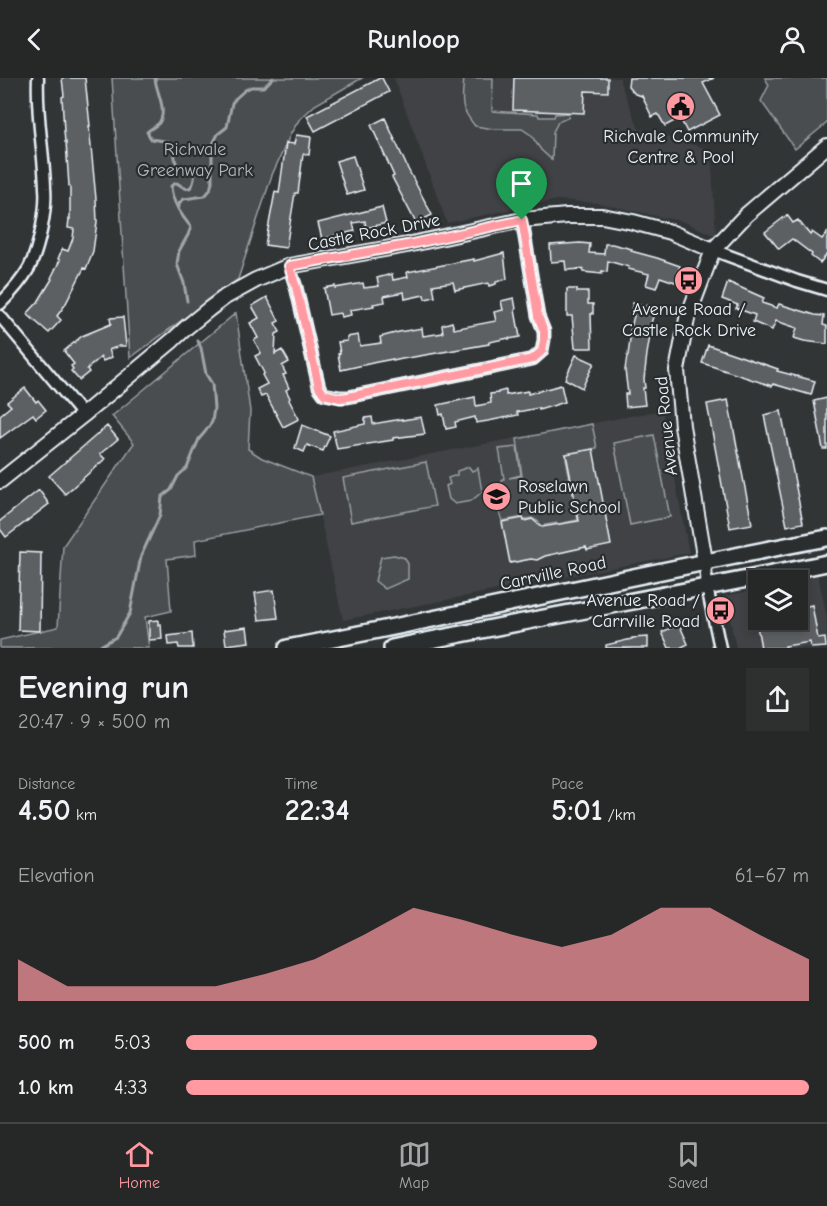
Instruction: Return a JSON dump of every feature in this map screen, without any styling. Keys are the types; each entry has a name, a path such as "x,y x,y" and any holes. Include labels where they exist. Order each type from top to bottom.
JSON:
{"main road":[{"name":"Carrville Road","path":"287,648 354,642 520,600 827,538"},
{"path":"392,648 827,563"},
{"path":"520,600 526,621"}],"street":[{"path":"0,304 11,294 30,266 44,215 45,187 37,101 38,78"},
{"name":"Avenue Road","path":"720,648 707,587 705,561 681,426 677,370 687,320 713,250 746,215 827,146"},
{"name":"Castle Rock Drive","path":"0,482 225,297 289,266 407,245 522,220 567,216 602,216 670,232 713,250"},
{"path":"289,266 319,387 324,394 340,398 348,397 533,359 542,351 544,331 538,316 522,220"},
{"path":"713,250 827,291"},
{"path":"0,316 83,415"}],"shaded area":[{"path":"394,78 620,78 639,129 711,150 716,236 684,222 597,203 557,200 447,223"},
{"name":"Roselawn Public School","path":"662,410 689,553 343,620 311,477"},
{"path":"818,575 827,618 827,648 736,648 725,596 748,591 748,630 808,630 808,577"}],"green space":[{"name":"Richvale Greenway Park","path":"112,78 362,78 315,105 299,120 272,175 238,279 130,358"},
{"path":"464,78 493,78 492,111 538,114 539,117 554,117 555,114 568,113 569,117 558,122 553,132 552,160 541,150 531,135 522,129 475,126 464,109"},
{"path":"765,78 827,78 827,123 795,149 761,101 769,85"},
{"path":"236,313 250,411 248,449 262,458 311,477 320,515 195,540 196,555 167,559 171,611 145,617 149,648 0,648 0,640 58,627 63,546 134,443 112,416"},
{"path":"592,424 597,448 565,454 578,520 540,526 539,522 532,518 523,517 502,521 496,502 503,500 502,479 504,479 499,449 517,447 521,475 509,478 522,476 517,439"},
{"path":"654,435 670,517 630,525 614,443"},
{"path":"426,462 435,506 351,522 343,478"},
{"path":"469,467 472,471 478,468 482,492 471,501 455,504 449,499 446,486 450,484 448,478 457,475 457,471"},
{"path":"394,555 405,558 408,564 408,579 385,589 375,581 381,557"}],"building":[{"path":"62,78 85,78 97,222 93,251 86,269 84,268 57,316 61,320 49,333 27,314 38,302 52,279 62,249 68,251 73,238 74,229 68,228 70,186 64,131"},
{"path":"380,78 389,92 315,131 307,116"},
{"path":"514,78 608,78 608,92 585,91 584,113 513,110"},
{"name":"Richvale Community Centre & Pool","path":"629,78 714,78 703,83 720,115 687,132 680,118 665,126 658,114 652,117 642,96 635,94 628,86"},
{"path":"385,118 432,215 416,223 392,177 394,176 371,125"},
{"path":"296,135 311,137 309,155 303,154 298,193 295,193 286,248 265,245 275,192 279,193 286,143 294,144"},
{"path":"353,156 364,190 347,195 336,161"},
{"path":"382,207 386,223 366,228 365,221 353,223 355,231 322,239 318,223"},
{"path":"787,215 793,223 798,220 810,235 812,232 822,239 827,233 827,254 820,263 792,239 779,249 765,232"},
{"path":"590,244 589,253 604,254 605,244 612,244 680,266 675,282 660,277 656,288 646,285 649,274 608,261 607,272 602,271 602,274 583,272 583,269 566,270 565,261 551,262 550,245"},
{"path":"504,253 507,279 496,282 496,284 489,286 488,283 455,290 453,282 433,285 435,297 425,299 424,295 405,299 404,292 384,296 385,302 373,304 374,306 350,310 351,315 341,317 340,313 329,315 324,288 363,283 364,288 379,286 377,278 392,274 393,280 408,277 407,272 474,259 474,261"},
{"path":"728,282 764,298 762,303 777,308 779,304 824,316 823,325 827,326 827,344 794,338 797,328 776,321 772,330 753,322 755,315 736,308 738,305 722,299"},
{"path":"567,289 588,292 588,304 593,304 592,348 575,348 572,316 567,316"},
{"path":"267,297 279,321 275,323 280,332 276,334 275,354 282,350 289,362 282,366 286,374 283,375 289,388 286,390 289,400 299,419 283,427 266,395 261,397 257,389 267,384 255,356 261,353 254,340 258,338 250,323 259,318 252,306"},
{"path":"514,298 520,337 341,370 338,342 347,341 347,337 358,335 360,346 381,343 380,337 422,328 423,336 443,333 442,325 452,322 454,329 496,321 494,312 503,310 501,301"},
{"path":"633,303 656,308 649,329 651,330 644,379 645,388 643,388 645,405 626,407 625,394 628,394 625,370 634,316 630,314"},
{"path":"123,317 126,346 109,350 112,357 103,361 101,357 87,369 89,372 79,380 71,371 73,369 71,366 74,364 64,351 82,336 111,324 110,318"},
{"path":"708,345 778,369 777,371 815,381 811,395 773,384 772,386 702,363"},
{"path":"576,355 594,363 582,388 565,379"},
{"path":"561,385 565,402 539,410 539,408 517,412 518,415 476,423 475,417 455,422 456,427 446,429 443,414 440,415 438,405 475,397 476,406 491,403 490,394 506,390 506,395 528,391 528,394"},
{"path":"25,388 46,410 36,418 33,414 0,438 0,415 11,406 7,402"},
{"path":"827,398 827,449 823,449 814,401"},
{"path":"728,400 752,524 730,528 707,404"},
{"path":"781,411 803,523 787,526 764,415"},
{"path":"372,417 373,424 421,417 425,434 337,449 333,431 365,424 365,418"},
{"path":"302,425 330,436 323,451 307,445 304,452 295,448"},
{"path":"107,426 118,439 100,454 105,459 65,494 49,476"},
{"path":"593,449 611,545 587,550 586,547 545,556 537,560 510,563 502,522 523,518 524,521 532,519 542,527 579,521 566,454"},
{"path":"39,490 49,504 6,537 0,529 0,521"},
{"path":"20,552 41,553 40,631 18,630"},
{"path":"274,590 278,618 259,620 255,593"},
{"path":"812,605 818,639 825,638 826,647 811,648 810,642 785,646 786,648 761,648 758,630 808,630 808,606"},
{"path":"158,620 158,625 161,624 162,639 149,640 149,621"},
{"path":"679,624 688,644 680,648 669,648 662,632"},
{"path":"247,627 249,642 226,645 224,630"},
{"path":"192,633 193,648 179,648 178,644 169,645 168,636"},
{"path":"648,637 648,648 606,648 606,645 632,638"}],"waterway":[{"path":"155,78 162,112 159,123 147,132 151,139 171,144 177,165 194,172 194,180 190,188 177,183 171,186 178,208 191,227 179,251 177,264 184,283 187,301"},
{"path":"179,207 179,203 184,199 205,196 210,190 212,146 218,134 227,127 232,103 245,90 251,87 263,87 273,78"},
{"path":"90,648 100,646 116,637 130,613 141,556 160,515 162,497 171,490 178,476 187,468 199,439 212,422 214,408 212,384 206,374 198,341"}],"place":[{"name":"Richvale Community Centre & Pool","path":"681,107"},
{"name":"Avenue Road / Castle Rock Drive","path":"689,280"},
{"name":"Roselawn Public School","path":"497,496"},
{"name":"Avenue Road / Carrville Road","path":"721,610"}],"route":[{"path":"522,220 538,316 544,331 542,351 533,359 348,397 340,398 324,394 319,387 312,349 289,266 407,245 522,220"}]}
